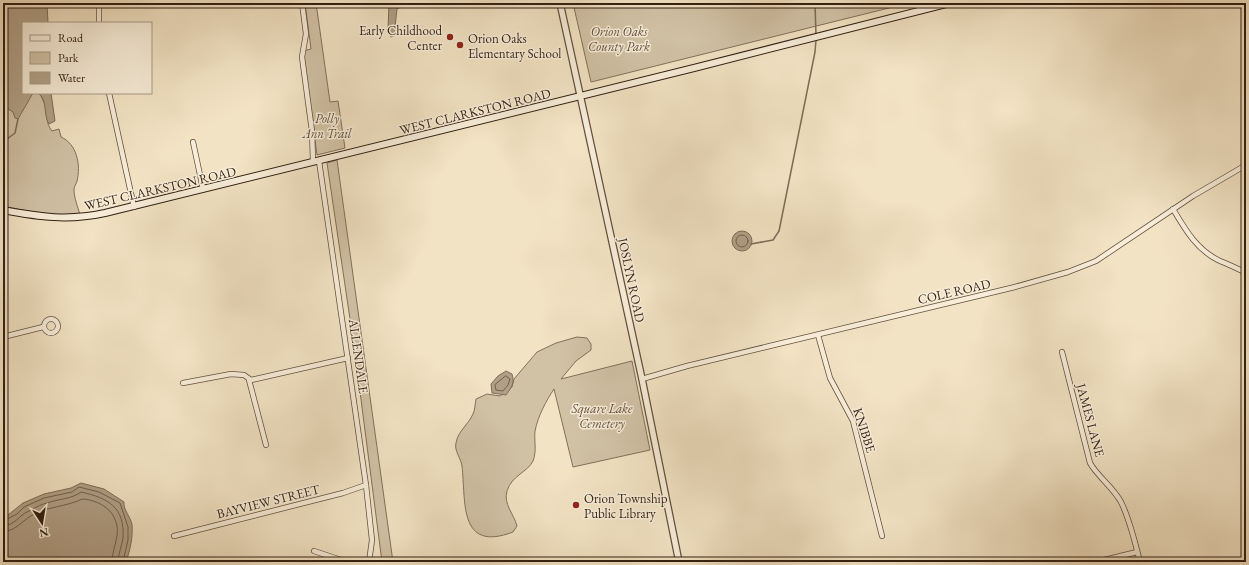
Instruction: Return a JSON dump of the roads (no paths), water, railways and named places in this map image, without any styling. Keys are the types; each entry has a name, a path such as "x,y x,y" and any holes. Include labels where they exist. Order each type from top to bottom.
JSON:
{"main road":[{"name":"WEST CLARKSTON ROAD","path":"3,210 31,215 83,218 134,207 950,3"}],"street":[{"path":"99,3 99,22"},
{"name":"ALLENDALE","path":"302,3 306,34 302,57 316,161 348,358 366,485 372,540 369,562"},
{"name":"JOSLYN ROAD","path":"560,3 642,379 679,562"},
{"path":"109,94 134,207"},
{"path":"193,142 203,189"},
{"name":"COLE ROAD","path":"642,379 687,366 1015,287 1068,272 1096,261 1173,209 1246,165"},
{"path":"1173,209 1187,232 1199,246 1217,259 1246,273"},
{"path":"3,337 44,327"},
{"name":"KNIBBE","path":"818,335 830,378 853,421 882,536"},
{"name":"JAMES LANE","path":"1062,352 1090,463 1120,502 1127,518 1140,562"},
{"path":"249,380 298,371 348,358"},
{"path":"183,383 231,374 244,375 249,380 266,445"},
{"name":"BAYVIEW STREET","path":"174,536 343,493 366,485"},
{"path":"314,550 347,562"},
{"path":"1096,562 1137,552"}],"water":[{"path":"3,3 47,3 48,22 22,22 22,94 32,94 18,119 15,118 13,112 3,106"},
{"path":"389,3 408,3 397,9 394,36 391,37 388,29"},
{"path":"39,94 51,94 55,121 49,124 43,100"},
{"path":"738,231 746,231 752,237 752,245 746,251 738,251 732,245 732,237"},
{"path":"506,371 512,374 513,383 506,395 492,393 491,384 498,376"},
{"path":"81,483 104,489 124,502 132,525 131,544 126,562 3,562 3,519 23,503 44,494 71,488"}],"waterway":[{"path":"815,3 816,36"},
{"path":"751,244 773,240 779,231 815,52 816,40"},
{"path":"3,142 15,133 18,119"}],"place":[{"name":"Early Childhood Center","path":"450,37"},
{"name":"Orion Oaks Elementary School","path":"460,45"},
{"name":"Orion Township Public Library","path":"576,505"}],"park label":[{"name":"Orion Oaks County Park","path":"619,38"},
{"name":"Polly Ann Trail","path":"327,126"},
{"name":"Square Lake Cemetery","path":"602,416"}]}
